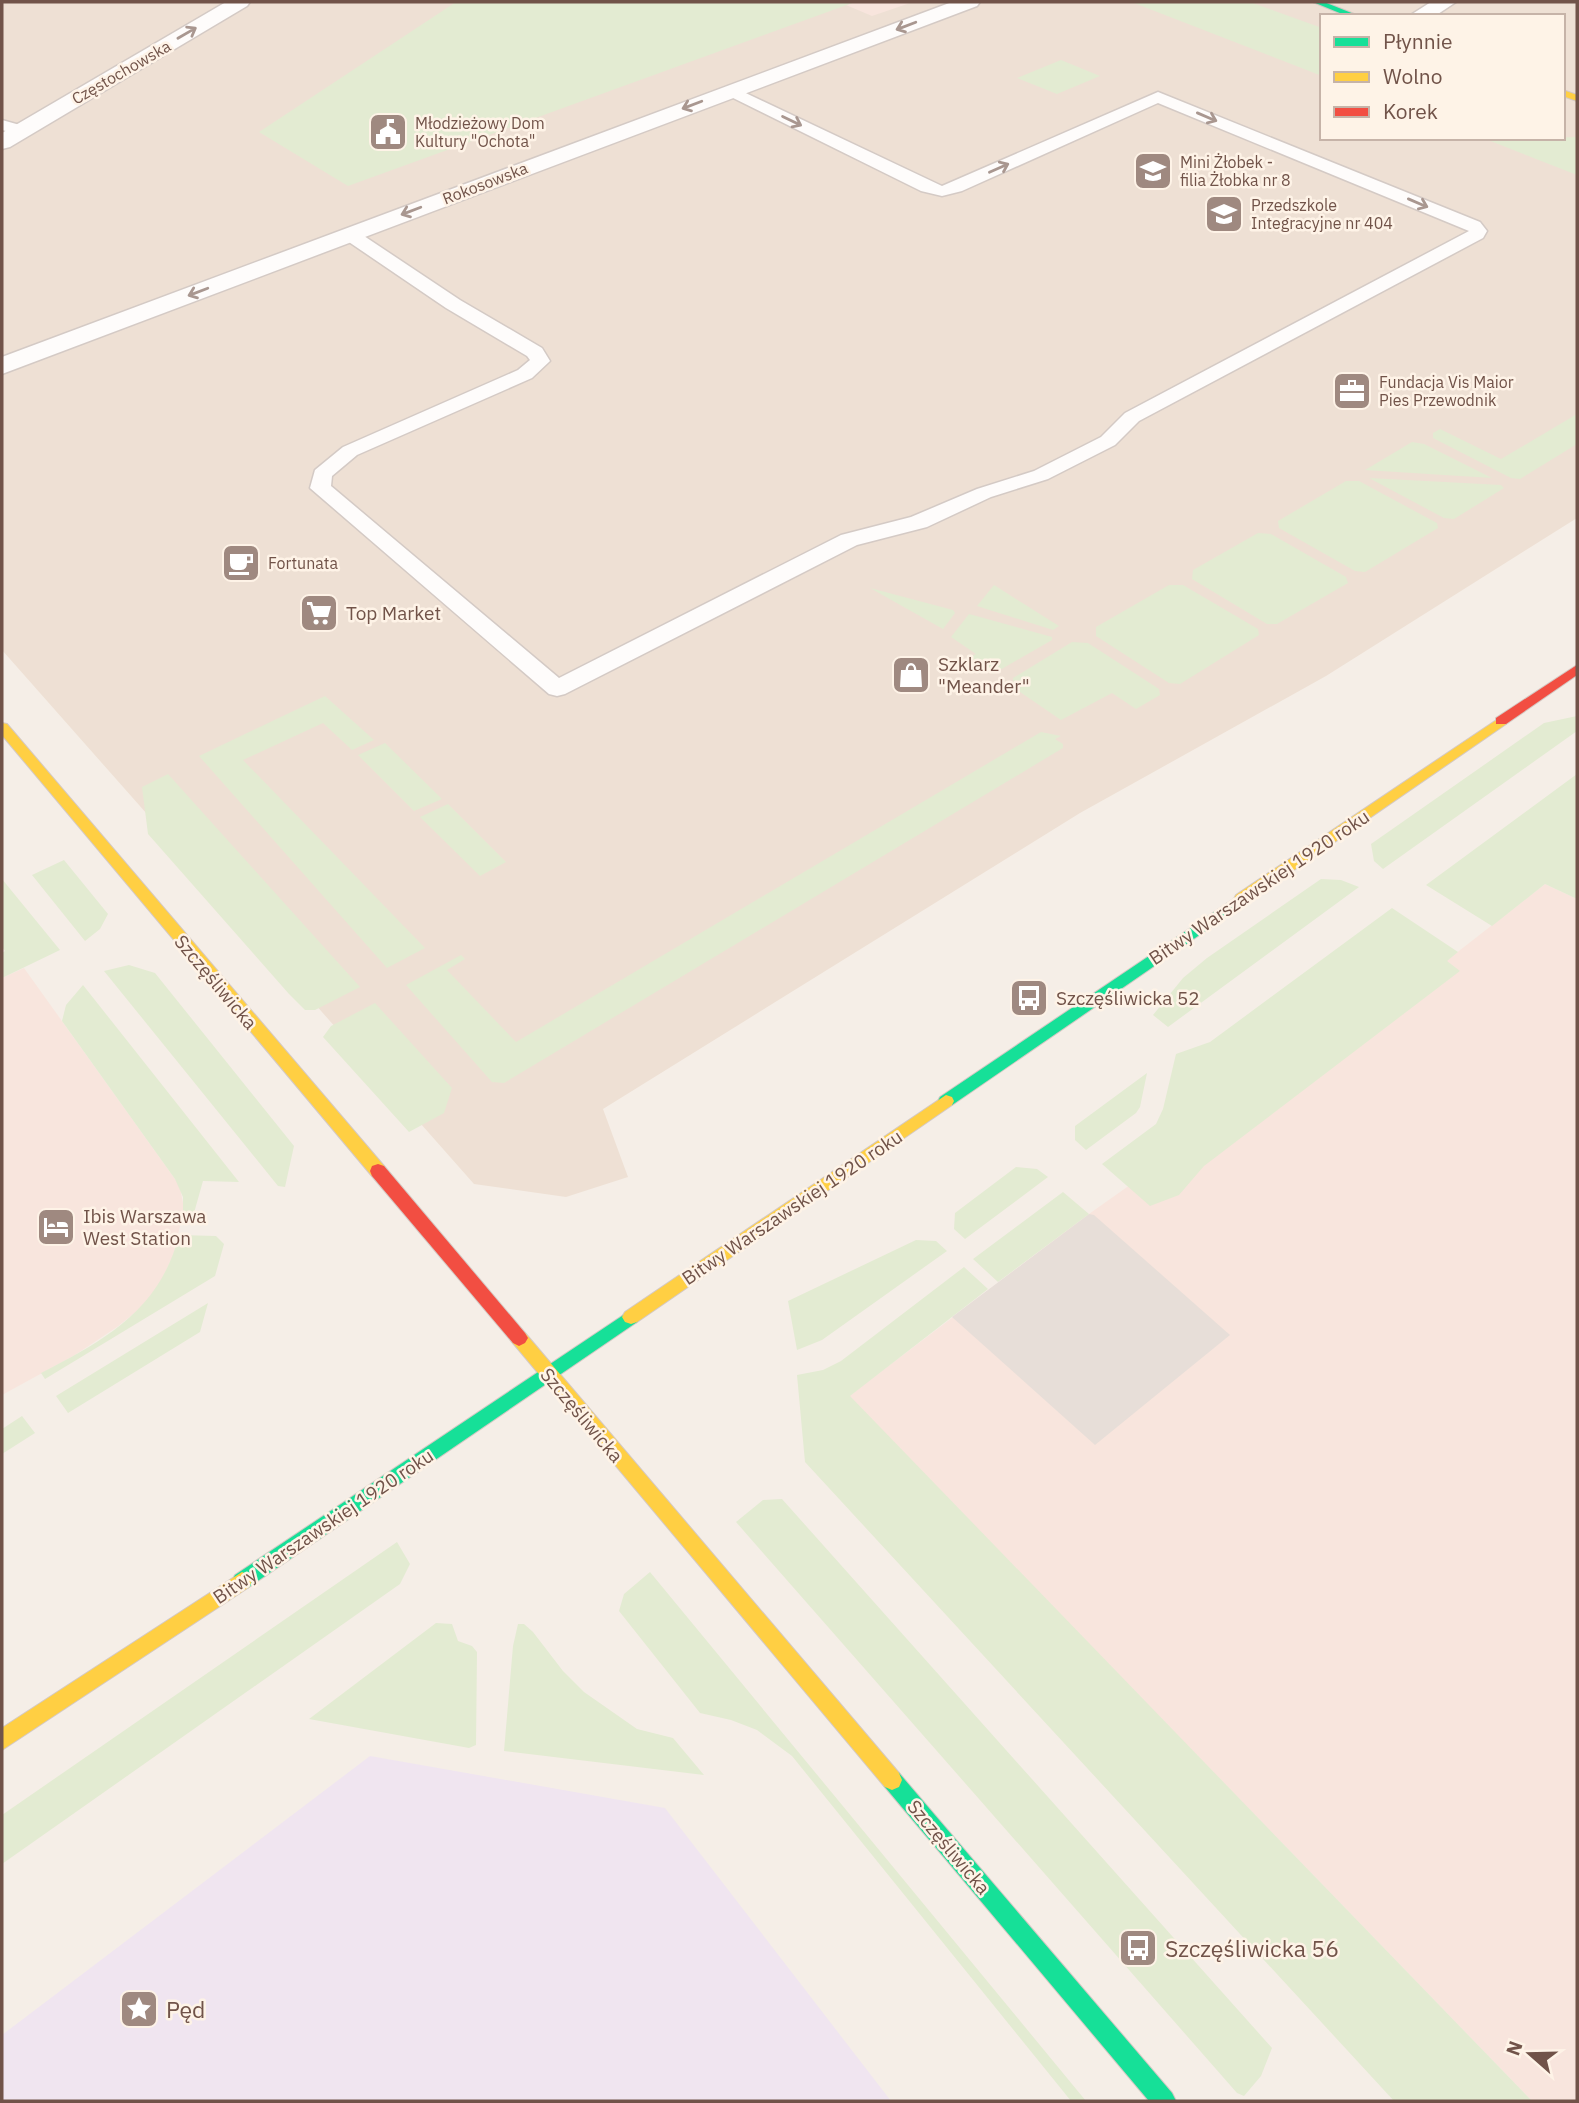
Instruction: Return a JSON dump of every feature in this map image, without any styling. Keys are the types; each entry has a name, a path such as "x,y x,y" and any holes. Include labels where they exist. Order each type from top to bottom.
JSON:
{"main road":[{"path":"1317,2 1350,14"},
{"name":"Bitwy Warszawskiej 1920 roku","path":"2,1740 379,1490 1575,673"},
{"name":"Szczęśliwicka","path":"2,727 273,1051 409,1206 1164,2101"}],"street":[{"name":"Częstochowska","path":"2,142 11,128 240,2"},
{"name":"Rokosowska","path":"2,366 970,2"},
{"path":"1423,14 1446,2"}],"lane":[{"path":"349,234 453,304 535,352 540,361 526,374 350,451 322,474 320,488 557,689 849,540 919,522 984,493 1041,475 1108,440 1132,417 1477,234 1478,231 1474,226 1158,97 942,191 927,187 730,91"}],"shaded area":[{"path":"2,2 1577,2 1577,518 1326,676 1080,813 603,1109 628,1177 566,1197 474,1184 2,650"},
{"path":"855,2 913,2 872,16 846,5"},
{"path":"1545,884 1577,899 1577,2101 1532,2101 849,1396 1089,1214 1446,961"},
{"path":"24,968 175,1179 180,1187 184,1209 173,1256 147,1303 75,1355 2,1395 2,978"},
{"path":"1089,1214 1094,1215 1230,1335 1095,1445 952,1317"},
{"path":"370,1756 665,1808 891,2101 2,2101 2,2035"}],"green space":[{"path":"456,2 855,2 348,186 259,132"},
{"path":"1250,2 1320,27 1320,75 1134,3"},
{"path":"1061,60 1100,76 1057,94 1017,78"},
{"path":"1565,137 1577,137 1577,175 1488,140 1565,140"},
{"path":"1577,414 1577,444 1520,479 1511,478 1433,438 1433,433 1440,429 1501,459"},
{"path":"1412,442 1424,444 1492,478 1365,470"},
{"path":"1369,478 1501,485 1504,488 1454,519 1444,518"},
{"path":"1346,481 1359,481 1437,523 1438,528 1365,572 1355,571 1279,528 1278,521"},
{"path":"1258,533 1271,534 1346,577 1348,583 1277,624 1267,624 1192,579 1193,570"},
{"path":"994,585 1059,626 1053,630 977,606"},
{"path":"1169,585 1183,585 1258,629 1259,635 1180,684 1169,683 1096,636 1096,627"},
{"path":"870,588 953,610 955,613 943,629"},
{"path":"969,614 1052,637 1052,640 993,674 968,658 976,654 951,637"},
{"path":"1072,642 1088,643 1159,689 1160,695 1136,709 1112,693 1061,720 1014,688 1013,678"},
{"path":"325,696 374,740 352,750 323,723 243,760 425,948 387,968 199,756"},
{"path":"1577,716 1577,731 1383,869 1374,861 1371,844 1544,723"},
{"path":"1041,732 1061,736 1055,739 1063,744 1063,748 504,1083 492,1082 406,985 461,955 465,959 447,970 516,1042"},
{"path":"385,743 442,799 414,811 358,755"},
{"path":"168,774 360,987 315,1010 305,1010 289,994 148,834 142,787"},
{"path":"1577,774 1577,899 1545,884 1492,926 1426,885"},
{"path":"448,804 506,862 480,876 420,817"},
{"path":"64,860 108,914 100,929 85,941 32,875"},
{"path":"2,879 60,950 2,978 2,953 5,951 2,947"},
{"path":"1321,879 1341,880 1359,887 1168,1027 1153,1015 1183,978 1207,958"},
{"path":"1392,908 1458,952 1447,961 1460,971 1204,1166 1179,1195 1150,1206 1102,1164 1156,1124 1163,1109 1176,1054 1210,1042"},
{"path":"129,965 155,973 294,1146 285,1187 278,1186 104,971"},
{"path":"83,985 239,1182 203,1181 192,1220 183,1220 183,1197 175,1179 62,1021 66,1005"},
{"path":"375,1003 452,1088 444,1113 409,1132 323,1037 331,1026"},
{"path":"1147,1073 1140,1107 1136,1113 1086,1150 1075,1140 1075,1126"},
{"path":"1016,1167 1037,1169 1048,1177 965,1239 954,1229 955,1213"},
{"path":"1063,1192 1089,1214 998,1282 973,1259"},
{"path":"179,1235 216,1236 224,1244 215,1276 45,1379 41,1373 108,1335 144,1303 170,1261"},
{"path":"916,1240 936,1241 947,1251 822,1340 797,1350 788,1301"},
{"path":"964,1267 988,1289 850,1396 1532,2101 1394,2101 805,1462 797,1375 823,1370 841,1361"},
{"path":"208,1303 200,1332 68,1413 56,1396"},
{"path":"22,1416 35,1433 2,1454 2,1429"},
{"path":"782,1499 1272,2048 1261,2076 1244,2096 1237,2093 736,1522 763,1500"},
{"path":"397,1542 410,1564 400,1584 2,1864 2,1815"},
{"path":"650,1572 1086,2101 1071,2101 792,1756 757,1730 731,1720 700,1713 619,1611 624,1594"},
{"path":"436,1623 452,1624 458,1641 472,1646 477,1652 476,1745 469,1748 309,1719"},
{"path":"518,1624 524,1624 533,1632 563,1671 584,1692 637,1729 673,1738 704,1775 504,1751 513,1646"}],"traffic: fast":[{"path":"1317,2 1350,14"},
{"path":"946,1101 1241,899"},
{"path":"242,1581 631,1317"},
{"path":"892,1780 1164,2101"}],"traffic: slow":[{"path":"1565,94 1577,98"},
{"path":"1241,899 1501,721"},
{"path":"2,727 378,1171"},
{"path":"631,1317 946,1101"},
{"path":"519,1338 892,1780"},
{"path":"2,1740 242,1581"}],"traffic: jam":[{"path":"1501,721 1577,669"},
{"path":"378,1171 519,1338"}],"place":[{"name":"Młodzieżowy Dom Kultury \"Ochota\"","path":"388,132"},
{"name":"Mini Żłobek - filia Żłobka nr 8","path":"1153,171"},
{"name":"Przedszkole Integracyjne nr 404","path":"1224,214"},
{"name":"Fundacja Vis Maior Pies Przewodnik","path":"1352,391"},
{"name":"Fortunata","path":"241,563"},
{"name":"Top Market","path":"319,613"},
{"name":"Szklarz \"Meander\"","path":"911,675"},
{"name":"Szczęśliwicka 52","path":"1029,998"},
{"name":"Ibis Warszawa West Station","path":"56,1227"},
{"name":"Szczęśliwicka 56","path":"1138,1948"},
{"name":"Pęd","path":"139,2009"}]}
